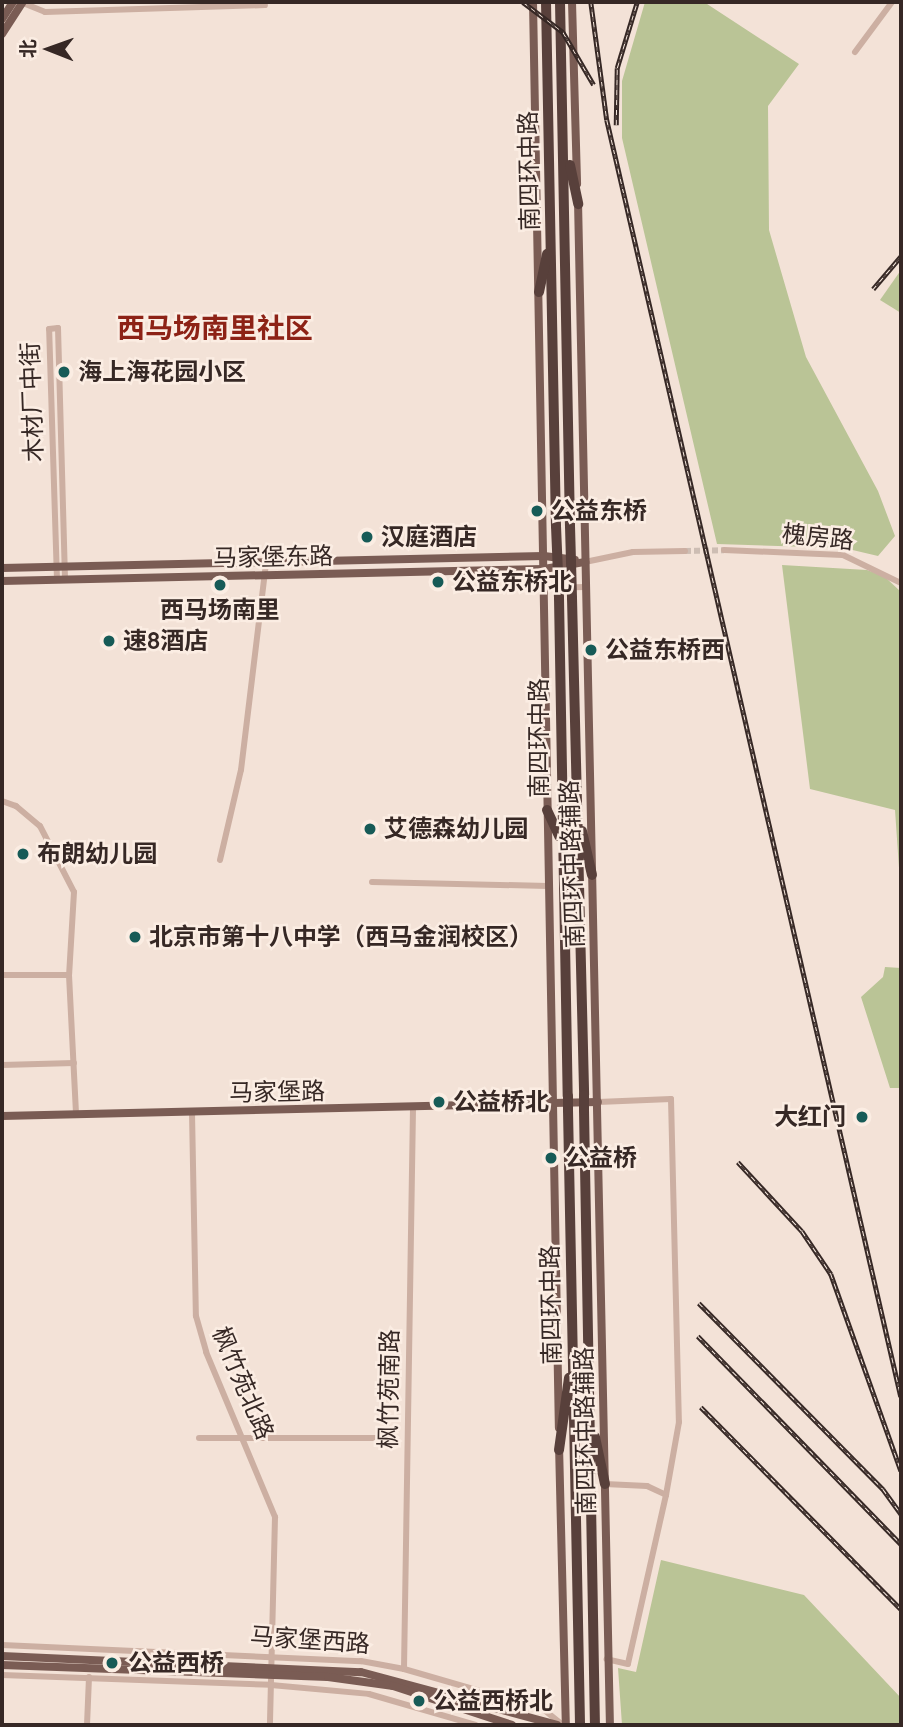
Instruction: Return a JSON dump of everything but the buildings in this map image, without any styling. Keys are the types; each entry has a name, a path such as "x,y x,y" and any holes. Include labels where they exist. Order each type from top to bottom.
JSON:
{"highway":[{"name":"南四环中路","path":"543,2 547,32 580,1725"},
{"name":"南四环中路","path":"561,3 595,1725"},
{"path":"563,99 578,204"},
{"path":"538,292 551,237"},
{"path":"547,810 561,840"},
{"path":"576,810 592,875"},
{"path":"559,1450 573,1346"},
{"path":"590,1414 606,1484"}],"main road":[{"path":"2,19 20,2"},
{"path":"2,34 20,2"},
{"name":"南四环中路辅路","path":"533,2 564,1725"},
{"name":"南四环中路辅路","path":"572,2 610,1725"},
{"name":"马家堡东路","path":"2,568 544,556 585,562"},
{"name":"马家堡东路","path":"2,581 544,569 585,562"},
{"name":"马家堡路","path":"2,1116 413,1110 598,1102"},
{"name":"马家堡西路","path":"2,1656 272,1665 361,1672 557,1725"},
{"name":"马家堡西路","path":"2,1665 272,1665 393,1686 512,1725"}],"street":[{"path":"20,2 45,12 265,5"},
{"path":"855,52 892,2"},
{"name":"木材厂中街","path":"60,567 58,328 49,329 60,567 61,580"},
{"name":"槐房路","path":"724,550 844,555 901,583"},
{"path":"585,562 634,552 685,551"},
{"path":"220,860 241,770 266,563"},
{"path":"544,588 585,587"},
{"path":"2,801 16,806 40,826 74,892 69,975 76,1115"},
{"path":"372,882 548,886"},
{"path":"2,975 69,975"},
{"path":"2,1065 74,1063"},
{"path":"598,1102 671,1099 679,1411 666,1495 628,1664 607,1659"},
{"name":"枫竹苑南路","path":"404,1669 413,1110"},
{"name":"枫竹苑北路","path":"192,1113 196,1316 206,1352 245,1439 275,1517 270,1725"},
{"path":"199,1438 386,1438"},
{"path":"606,1484 647,1486 666,1495"},
{"name":"马家堡西路","path":"2,1645 272,1665 404,1669 543,1709 564,1725"},
{"name":"马家堡西路","path":"2,1675 271,1685 369,1694 475,1725"},
{"path":"87,1725 89,1677"}],"green space":[{"path":"645,2 704,2 799,64 768,106 769,230 806,357 878,491 895,536 878,556 844,548 717,544 622,138 622,81"},
{"path":"901,270 901,313 880,300"},
{"path":"782,565 867,570 884,576 901,592 901,897 895,810 810,789"},
{"path":"885,967 901,968 901,1088 890,1088 861,997 883,977"},
{"path":"661,1560 804,1595 901,1698 901,1725 622,1725 618,1668 636,1672"}],"tunnel":[{"path":"685,551 724,550"}],"railway":[{"path":"523,2 563,32 594,85"},
{"path":"591,2 607,120 901,1397"},
{"path":"616,125 617,68 637,2"},
{"path":"873,289 901,256"},
{"path":"738,1162 802,1231 831,1274 901,1471"},
{"path":"699,1303 883,1489 901,1514"},
{"path":"698,1336 901,1544"},
{"path":"701,1407 901,1609"}],"place":[{"name":"海上海花园小区","path":"64,372"},
{"name":"公益东桥","path":"537,511"},
{"name":"汉庭酒店","path":"367,537"},
{"name":"公益东桥北","path":"438,582"},
{"name":"西马场南里","path":"220,585"},
{"name":"速8酒店","path":"109,641"},
{"name":"公益东桥西","path":"591,650"},
{"name":"艾德森幼儿园","path":"370,829"},
{"name":"布朗幼儿园","path":"23,854"},
{"name":"北京市第十八中学（西马金润校区）","path":"135,937"},
{"name":"公益桥北","path":"439,1102"},
{"name":"大红门","path":"862,1117"},
{"name":"公益桥","path":"551,1158"},
{"name":"公益西桥","path":"112,1663"},
{"name":"公益西桥北","path":"419,1701"}],"district":[{"name":"西马场南里社区","path":"215,328"}]}
